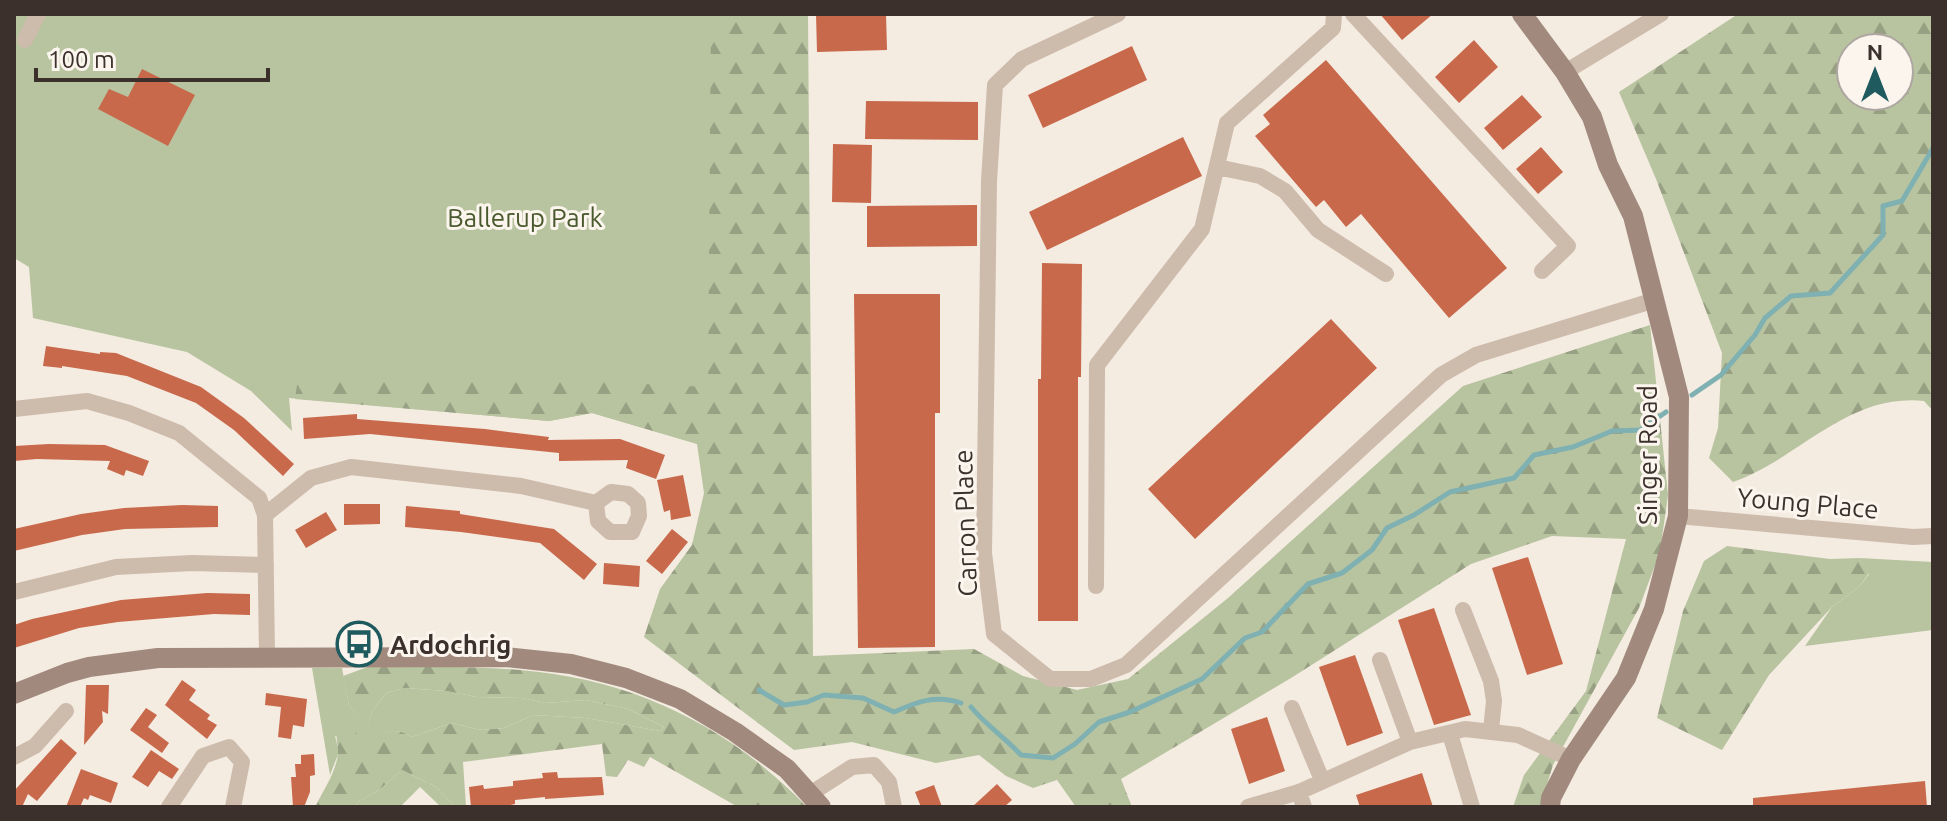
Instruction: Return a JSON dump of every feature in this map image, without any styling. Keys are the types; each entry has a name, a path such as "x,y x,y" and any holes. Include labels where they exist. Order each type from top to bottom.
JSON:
{"street":[{"path":"25,40 38,14"},
{"name":"Carron Place","path":"1118,14 1022,59 995,85 989,181 984,553 994,634 1050,679 1091,679 1126,665 1441,375 1476,355 1655,300"},
{"path":"1096,586 1097,365 1202,229 1227,123 1333,28 1334,14"},
{"path":"1353,14 1568,246 1542,271"},
{"name":"Singer Road","path":"1522,14 1565,72 1592,117 1608,165 1633,216 1679,397 1678,516 1654,609 1626,678 1571,759 1551,798 1550,807"},
{"path":"1565,72 1661,14"},
{"path":"1217,167 1260,176 1285,191 1318,230 1386,274"},
{"path":"14,409 87,401 129,413 179,433 259,498 265,515 267,656"},
{"path":"265,515 311,478 351,467 521,486 596,503"},
{"name":"Young Place","path":"1678,516 1913,537 1933,536"},
{"path":"14,592 116,567 192,563 266,565"},
{"path":"1463,610 1491,681 1494,701 1491,730"},
{"path":"14,694 67,673 158,658 505,657 585,667 626,678 680,699 735,732 787,769 816,800 852,767 874,765 889,782 894,807"},
{"path":"1380,660 1410,742"},
{"path":"1292,708 1322,780"},
{"path":"14,757 35,746 66,711"},
{"path":"1248,807 1301,799 1322,780 1410,742 1465,729 1518,735 1571,759"},
{"path":"1450,734 1472,807"},
{"path":"169,807 203,756 229,747 242,762 233,807"}],"green space":[{"name":"Ballerup Park","path":"14,14 808,14 698,444 592,413 549,421 289,398 292,431 251,391 187,352 33,318 29,267 14,258"},
{"path":"711,14 808,14 813,656 974,649 1023,676 1077,690 1128,679 1228,598 1463,386 1650,325 1668,495 1660,552 1639,608 1553,765 1540,807 1513,807 1524,775 1586,691 1626,539 1552,536 1471,564 1291,678 1121,779 1132,807 1076,807 1057,780 1033,788 1006,776 979,755 936,763 852,742 794,750 644,637 660,589 692,545 704,493 697,444 592,413 549,421 295,399 297,385 428,374 708,387"},
{"path":"1738,14 1933,14 1933,411 1924,401 1896,401 1871,407 1824,430 1757,472 1733,482 1709,458 1718,428 1722,353 1656,179 1619,92"},
{"path":"1727,546 1830,559 1859,558 1869,573 1860,586 1832,607 1769,675 1722,750 1657,718 1683,611 1704,561"},
{"path":"1859,558 1933,562 1933,630 1805,646 1832,607 1860,586 1869,574"},
{"path":"373,665 520,670 562,675 640,696 712,730 777,778 807,807 738,807 650,757 644,767 628,760 617,777 606,776 602,744 463,762 466,807 455,807 436,787 402,770 355,807 315,807 335,768 339,729 354,730 366,747 375,737 386,732 399,732 412,737 452,723 481,730 504,728 533,715 586,718 660,731 664,727 628,709 586,700 546,703 405,688 386,693 372,711 367,728 349,705 343,676"},
{"path":"312,668 342,668 349,705 367,727 372,711 386,693 405,688 546,703 586,700 628,709 664,727 660,731 586,718 533,715 504,728 481,730 452,723 412,737 387,732 375,738 366,748 335,736 339,752 330,775"},
{"path":"402,770 436,787 455,807 441,807 420,787 400,807 355,807"}],"building":[{"path":"816,14 886,14 887,50 817,52"},
{"path":"1380,14 1433,14 1402,40"},
{"path":"1474,40 1498,67 1459,103 1435,77"},
{"path":"1132,46 1147,80 1043,128 1028,95"},
{"path":"1326,60 1507,268 1449,318 1361,214 1346,227 1324,200 1316,207 1255,136 1270,124 1263,115"},
{"path":"142,69 195,95 168,146 98,109 109,89 128,97"},
{"path":"1522,95 1542,117 1503,150 1484,128"},
{"path":"866,101 978,102 978,140 865,139"},
{"path":"1183,137 1202,176 1047,250 1029,212"},
{"path":"833,144 872,145 871,203 832,202"},
{"path":"1541,147 1563,172 1538,194 1516,169"},
{"path":"977,205 977,246 867,247 867,206"},
{"path":"1042,263 1082,264 1081,377 1078,377 1078,621 1038,621 1038,379 1041,379"},
{"path":"854,294 940,294 940,413 935,413 935,647 858,648"},
{"path":"1331,319 1377,368 1195,539 1148,489"},
{"path":"46,346 100,354 116,353 201,387 244,418 294,464 283,476 234,430 196,403 127,376 43,366"},
{"path":"357,414 357,419 485,429 549,437 548,440 620,439 665,455 656,479 626,468 628,460 559,461 559,453 370,434 304,439 303,418"},
{"path":"105,445 149,461 143,476 126,470 124,476 107,469 110,461 14,461 14,446"},
{"path":"683,475 691,516 671,520 670,510 664,512 657,480"},
{"path":"344,504 380,504 380,524 344,525"},
{"path":"182,505 218,506 218,527 125,529 82,535 14,551 14,529 81,514"},
{"path":"406,506 460,511 460,514 554,529 597,564 584,580 540,543 405,527"},
{"path":"326,512 337,530 306,548 295,530"},
{"path":"672,529 688,542 662,574 646,561"},
{"path":"1528,557 1563,664 1527,675 1492,568"},
{"path":"604,563 640,566 639,587 603,584"},
{"path":"207,593 250,594 250,615 214,614 118,622 79,628 14,648 14,625 32,619 121,600"},
{"path":"1434,608 1471,715 1434,725 1398,620"},
{"path":"1355,655 1383,733 1347,746 1319,667"},
{"path":"182,680 196,690 189,700 210,715 207,719 217,725 207,739 165,705"},
{"path":"86,685 109,685 108,714 102,711 103,722 84,745"},
{"path":"266,693 307,699 304,727 293,725 291,739 278,737 281,707 265,705"},
{"path":"146,708 157,715 148,727 169,743 162,753 130,730"},
{"path":"1267,717 1285,771 1249,784 1231,729"},
{"path":"61,739 77,753 37,801 28,794 22,807 14,807 14,791"},
{"path":"151,750 179,769 172,779 159,771 148,787 132,777"},
{"path":"314,754 315,775 310,776 310,792 304,807 293,807 291,777 296,777 295,764 301,764 301,755"},
{"path":"81,769 118,783 111,803 90,795 88,800 84,798 80,807 66,807"},
{"path":"557,772 558,778 602,777 604,795 545,797 515,800 515,804 501,807 471,807 469,787 513,786 513,781 543,778 542,773"},
{"path":"1422,773 1433,807 1360,807 1356,795"},
{"path":"1925,781 1927,807 1753,807 1753,798"},
{"path":"997,784 1012,800 1004,807 972,807"},
{"path":"934,785 942,807 921,807 915,792"}],"waterway":[{"path":"1692,395 1721,375 1755,335 1765,318 1791,296 1830,293 1883,235 1883,206 1902,201 1933,148"},
{"path":"971,707 1021,755 1053,758 1075,744 1099,722 1130,712 1202,679 1245,638 1262,632 1308,584 1342,573 1372,550 1387,528 1450,492 1514,478 1534,455 1573,447 1612,431 1640,430 1666,412"},
{"path":"759,690 784,705 807,702 824,695 863,698 894,712 935,699 961,703"}],"place":[{"name":"Ardochrig","path":"359,644"}]}
